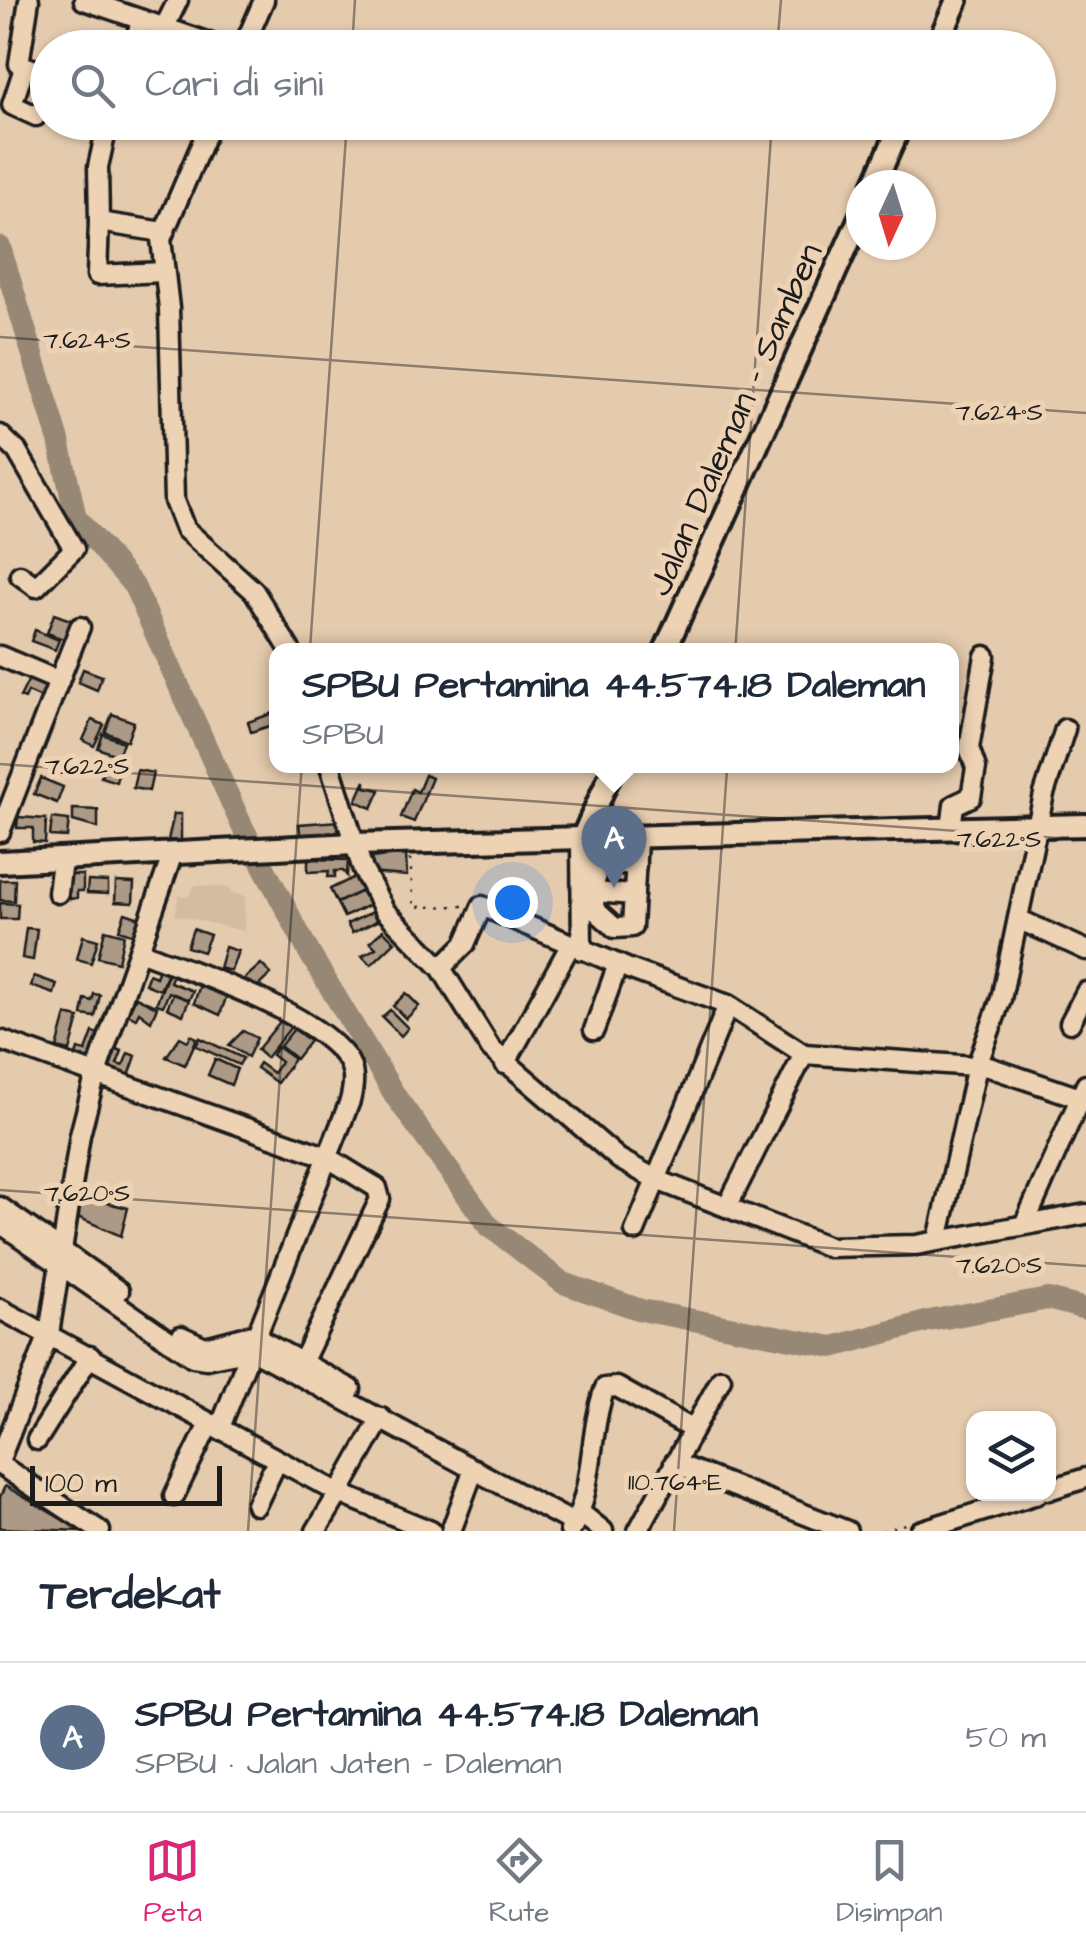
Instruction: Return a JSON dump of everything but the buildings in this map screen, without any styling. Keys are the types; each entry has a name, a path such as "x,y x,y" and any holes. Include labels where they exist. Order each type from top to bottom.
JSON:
{"main road":[{"path":"944,30 958,0"},
{"path":"881,170 894,140"},
{"name":"Jalan Daleman - Samben","path":"669,643 846,248"},
{"path":"589,841 612,773"},
{"path":"0,862 173,852 288,851 410,842 637,840 1086,825"}],"street":[{"path":"29,0 19,60 30,70"},
{"path":"164,28 178,0"},
{"path":"252,30 264,0"},
{"path":"90,1 170,30"},
{"path":"138,30 142,20"},
{"path":"24,68 12,105 30,113"},
{"path":"104,140 97,178 98,275 164,272"},
{"path":"202,140 163,232 178,516 185,530 254,590 286,643"},
{"path":"99,222 163,232"},
{"path":"0,435 17,450 74,549 36,588 20,575"},
{"path":"0,832 6,797 80,627"},
{"path":"0,656 59,681"},
{"path":"951,829 954,805 972,797 976,768 969,748 985,656"},
{"path":"938,1240 977,1066 1001,999 1065,729"},
{"path":"332,773 376,898 441,968 478,1030 598,1144 659,1177 829,1247 938,1240 1086,1214"},
{"path":"589,841 595,884 612,926 624,929 632,925 637,840"},
{"path":"507,1060 577,947 589,841"},
{"path":"100,1531 0,1462 49,1334 96,1073 142,952 173,852"},
{"path":"58,894 62,861"},
{"path":"595,884 634,887"},
{"path":"595,884 634,887"},
{"path":"441,968 465,944 482,906 618,964 728,1005 776,1032 804,1054 977,1066 1084,1093 1025,1223"},
{"path":"1018,919 1086,950"},
{"path":"142,952 250,995 293,1017 344,1054 354,1085 255,1343 214,1427 174,1496"},
{"path":"594,1030 618,964"},
{"path":"1070,1023 1086,992"},
{"path":"635,1231 728,1005"},
{"path":"0,1040 325,1156 381,1194 303,1361"},
{"path":"729,1203 804,1054"},
{"path":"0,1208 192,1357 206,1359 255,1343 303,1361 474,1469 577,1522 603,1531"},
{"path":"0,1223 62,1258"},
{"path":"0,1309 339,1493 431,1531"},
{"path":"255,1343 384,1413"},
{"path":"37,1440 90,1356"},
{"path":"638,1531 721,1379"},
{"path":"577,1522 606,1388 616,1388 692,1429"},
{"path":"316,1531 384,1413"},
{"path":"256,1505 277,1461"},
{"path":"674,1463 847,1531"},
{"path":"450,1531 474,1469"},
{"path":"1056,1487 1086,1478"},
{"path":"920,1531 1015,1501"}],"path":[{"path":"410,842 410,900 414,907 482,906"}],"shaded area":[{"path":"195,885 231,888 230,892 245,896 244,931 175,915 179,895 188,897"}],"waterway":[{"path":"0,247 59,441 76,518 134,586 242,826 310,954 396,1097 489,1226 563,1283 641,1310 833,1347 929,1321 1048,1299 1086,1309"}],"place":[{"name":"SPBU Pertamina 44.574.18 Daleman","path":"614,888"}]}
